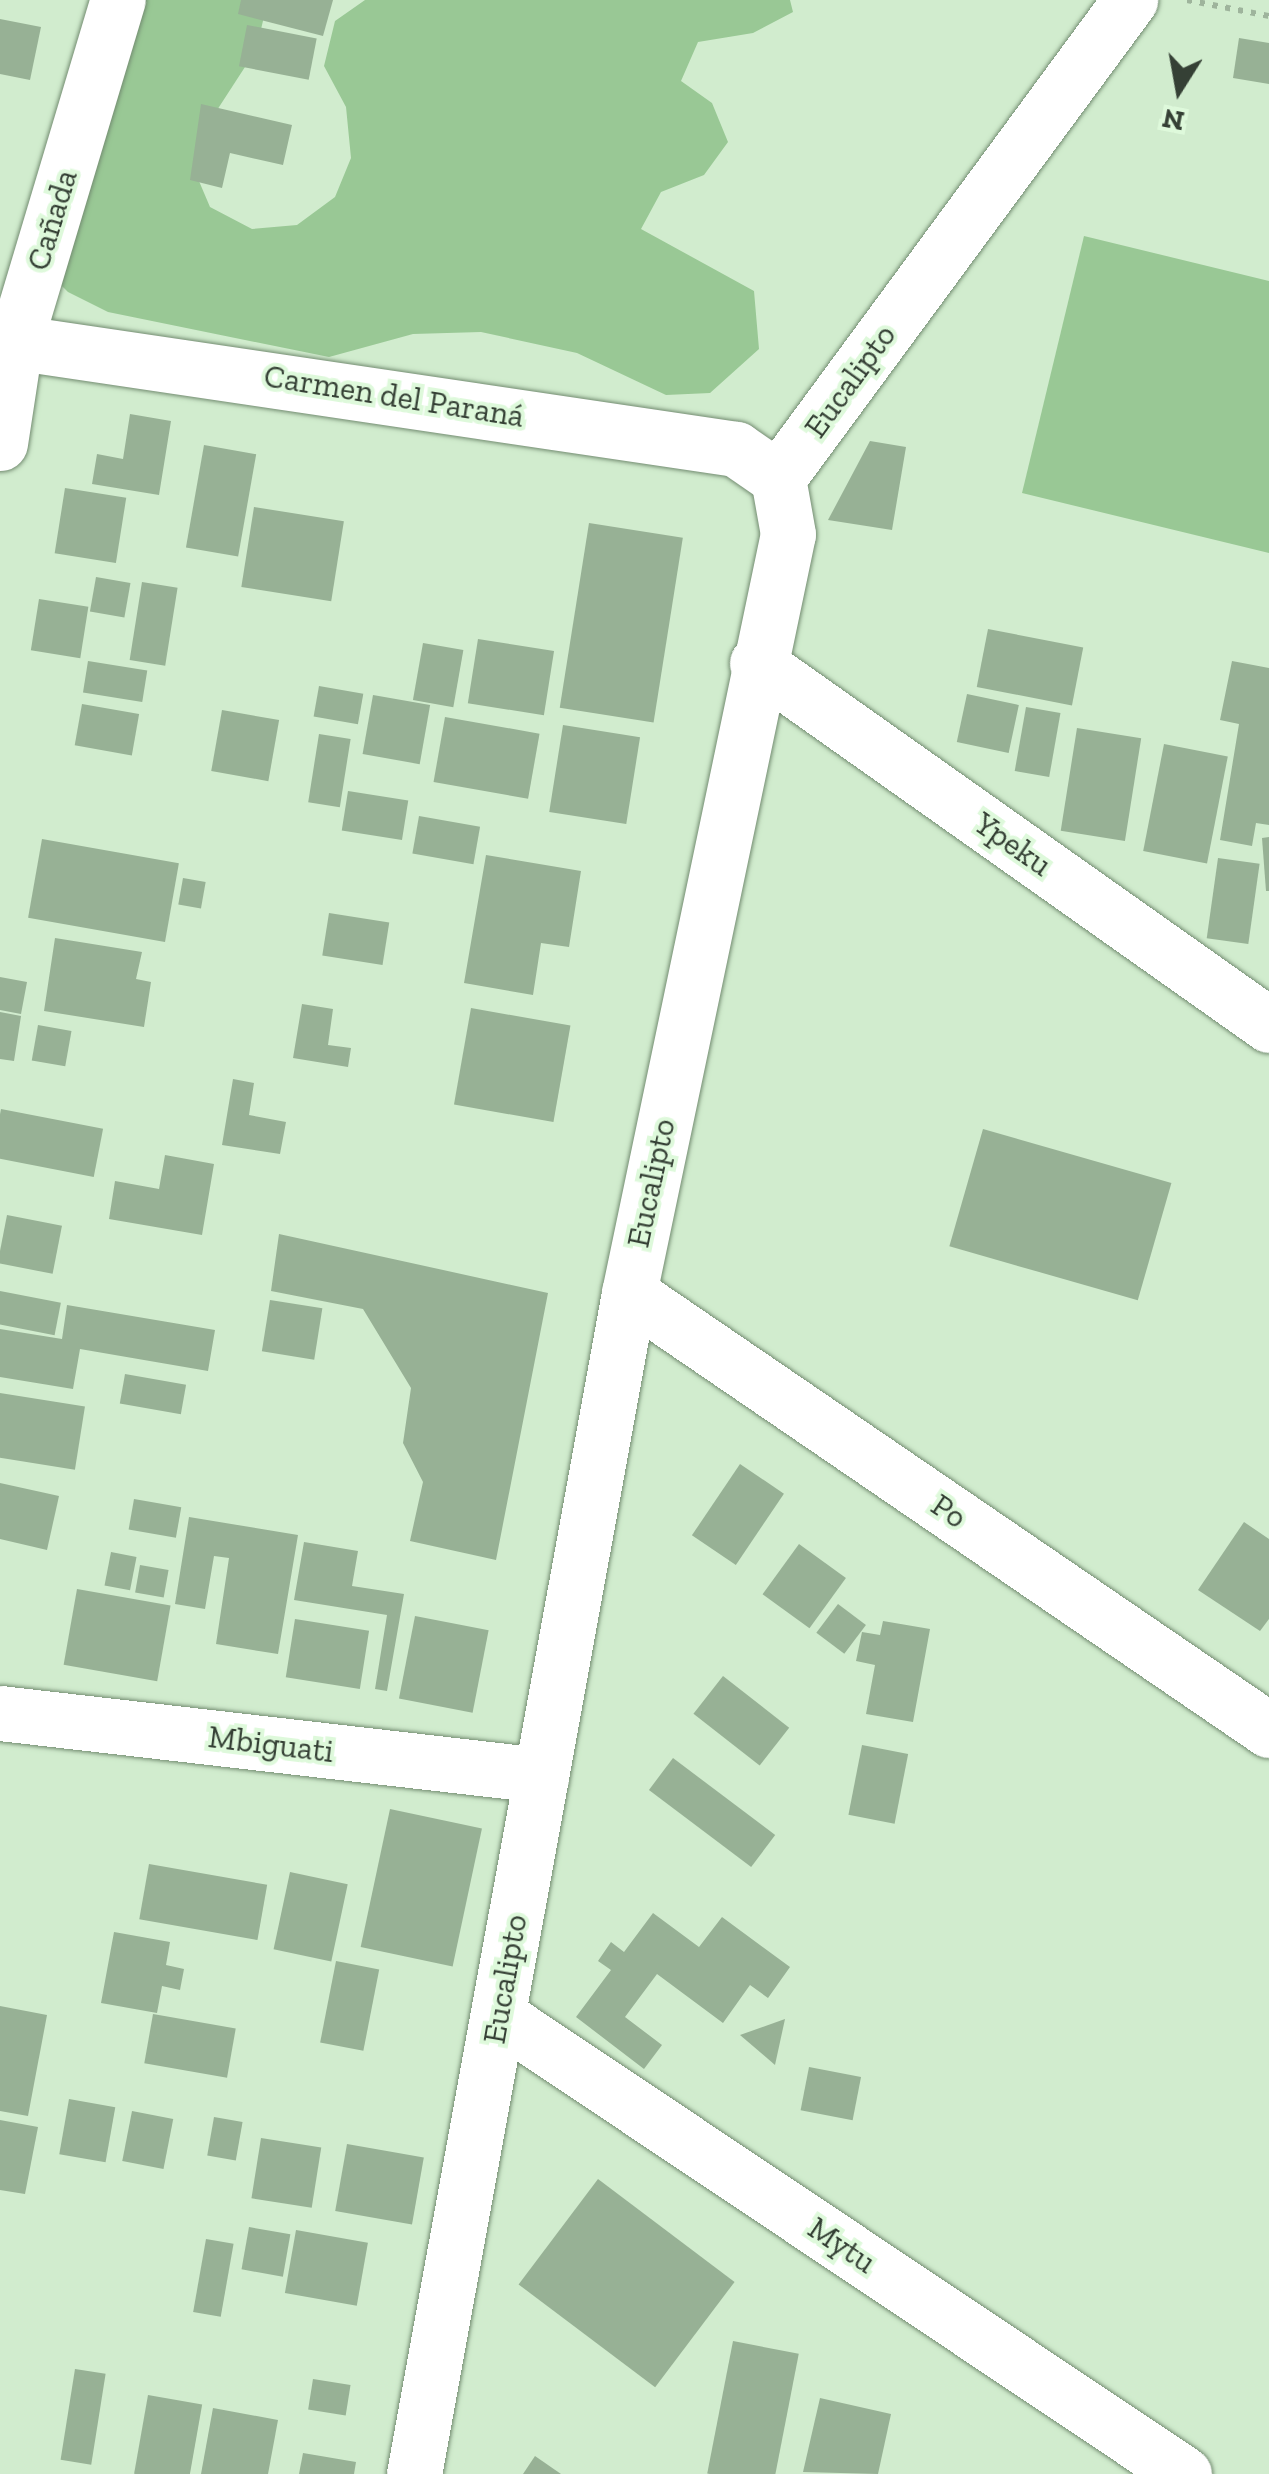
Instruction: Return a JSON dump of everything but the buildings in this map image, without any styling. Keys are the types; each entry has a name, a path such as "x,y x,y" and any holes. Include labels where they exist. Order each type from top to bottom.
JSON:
{"street":[{"name":"Cañada","path":"0,443 8,339 118,0"},
{"name":"Eucalipto","path":"414,2474 629,1293 757,663 788,534 778,478 1130,0"},
{"name":"Carmen del Paraná","path":"8,339 736,448 778,478"},
{"name":"Ypeku","path":"757,663 1269,1025"},
{"name":"Po","path":"629,1293 1269,1730"},
{"name":"Mbiguati","path":"0,1713 541,1775"},
{"name":"Mytu","path":"499,2016 1184,2474"}],"path":[{"path":"1187,0 1269,16"}],"green space":[{"path":"125,0 268,0 256,50 208,124 193,167 210,207 252,229 297,225 335,197 351,158 346,107 324,66 335,21 365,0 790,0 793,12 753,33 698,42 681,81 712,103 728,142 704,175 661,192 641,229 754,291 759,349 710,393 666,395 577,353 481,332 413,334 329,357 108,312 68,292 54,278"},
{"path":"1084,236 1269,281 1269,553 1022,493"}]}
